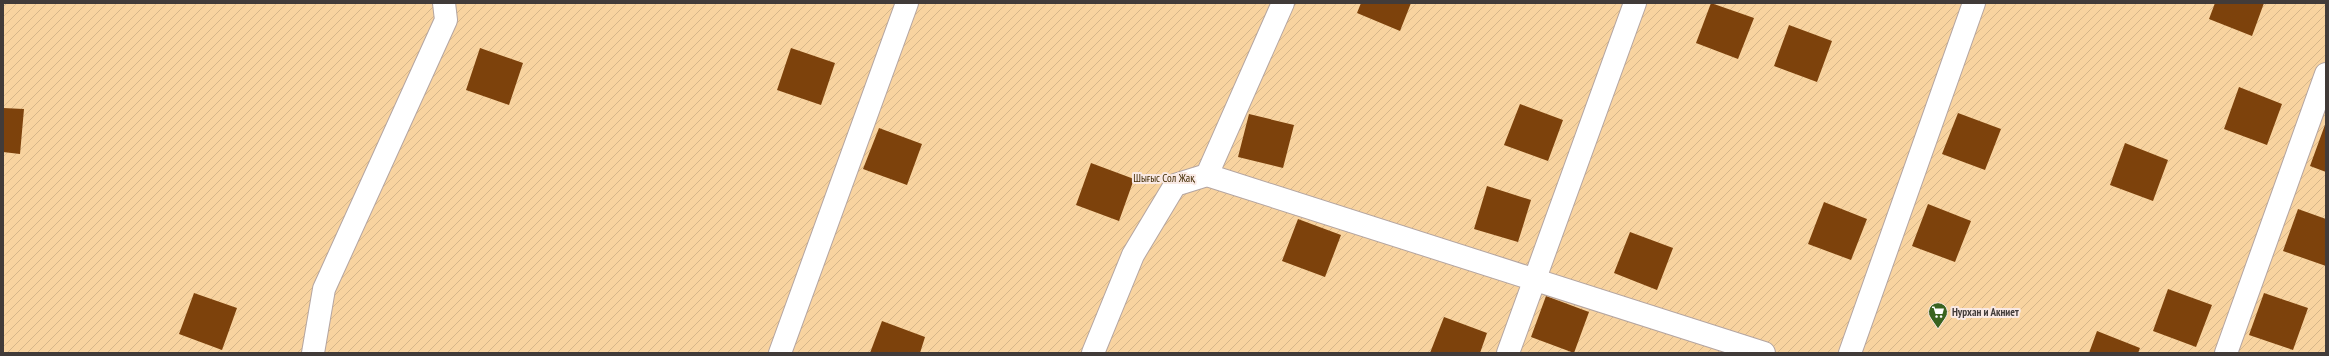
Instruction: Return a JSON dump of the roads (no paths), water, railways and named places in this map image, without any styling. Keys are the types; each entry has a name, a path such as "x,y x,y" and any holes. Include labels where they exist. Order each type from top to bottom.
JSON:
{"street":[{"path":"313,353 324,289 446,20 444,3"},
{"path":"780,353 907,3"},
{"path":"1207,175 1284,3"},
{"path":"1508,353 1635,3"},
{"path":"1850,353 1974,3"},
{"path":"2226,353 2326,74"},
{"path":"1094,353 1133,255 1175,185 1207,175 1764,353"}],"place":[{"name":"Нурхан и Акниет","path":"1938,329"}],"park label":[{"name":"Шығыс Сол Жақ","path":"1164,178"}]}
